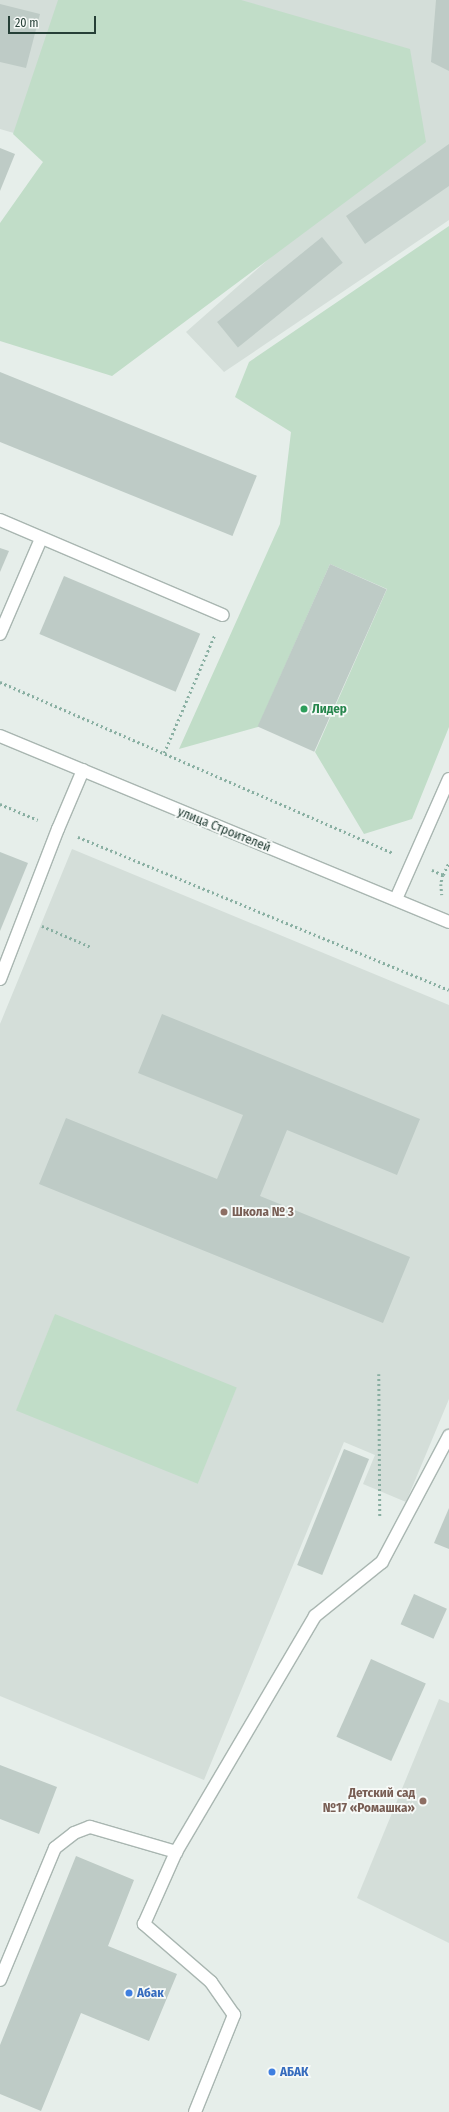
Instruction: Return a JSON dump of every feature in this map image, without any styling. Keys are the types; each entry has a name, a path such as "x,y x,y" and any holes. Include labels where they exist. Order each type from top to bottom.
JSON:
{"street":[{"path":"0,520 41,539 223,615"},
{"path":"0,634 41,539"},
{"name":"улица Строителей","path":"0,736 185,814 396,899 449,922"},
{"path":"0,979 58,829 83,770"},
{"path":"396,899 449,779"},
{"path":"195,2112 234,2015 211,1982 144,1924 176,1852 314,1616 382,1562 448,1444"},
{"path":"0,1980 55,1848 74,1833 90,1827 176,1852"}],"path":[{"path":"164,753 223,615"},
{"path":"0,682 443,875"},
{"path":"0,804 449,990"},
{"path":"443,899 441,884 449,862"},
{"path":"24,919 91,947"},
{"path":"379,1374 380,1522"}],"shaded area":[{"path":"0,0 449,0 449,220 224,372 186,332 313,220 0,129"},
{"name":"Школа № 3","path":"72,849 449,1005 449,1399 406,1502 363,1484 375,1455 344,1442 204,1780 0,1696 0,1024"},
{"name":"Детский сад №17 «Ромашка»","path":"439,1699 449,1703 449,1943 357,1898"}],"green space":[{"path":"58,0 241,0 410,49 426,142 112,376 0,341 0,223 43,162 13,134"},
{"path":"449,226 449,727 412,819 364,834 315,752 387,589 330,564 258,727 179,749 280,524 291,432 235,397 249,362"},
{"path":"55,1314 237,1387 198,1484 16,1410"}],"building":[{"path":"436,0 449,0 449,71 431,62"},
{"path":"0,4 40,14 26,68 0,62"},
{"path":"449,144 449,186 365,244 346,216"},
{"path":"0,148 15,154 0,191"},
{"path":"322,237 343,263 238,348 217,322"},
{"path":"0,372 257,476 232,536 0,442"},
{"path":"0,548 9,551 0,572"},
{"path":"330,564 387,589 314,752 258,727"},
{"path":"64,576 200,634 176,692 39,634"},
{"path":"0,852 28,863 0,931"},
{"path":"162,1014 420,1119 397,1175 287,1130 260,1196 410,1257 383,1323 39,1184 66,1118 217,1179 243,1115 138,1073"},
{"path":"344,1449 369,1459 322,1575 297,1565"},
{"path":"449,1508 449,1549 434,1543"},
{"path":"414,1594 447,1609 433,1639 401,1624"},
{"path":"371,1659 426,1683 391,1761 336,1737"},
{"path":"0,1765 57,1787 39,1834 0,1819"},
{"path":"76,1856 134,1880 108,1946 177,1974 149,2041 81,2013 41,2111 0,2094 0,2045"}],"place":[{"name":"Лидер","path":"304,709"},
{"name":"Школа № 3","path":"224,1212"},
{"name":"Детский сад №17 «Ромашка»","path":"423,1801"},
{"name":"Абак","path":"129,1993"},
{"name":"АБАК","path":"272,2072"}]}
